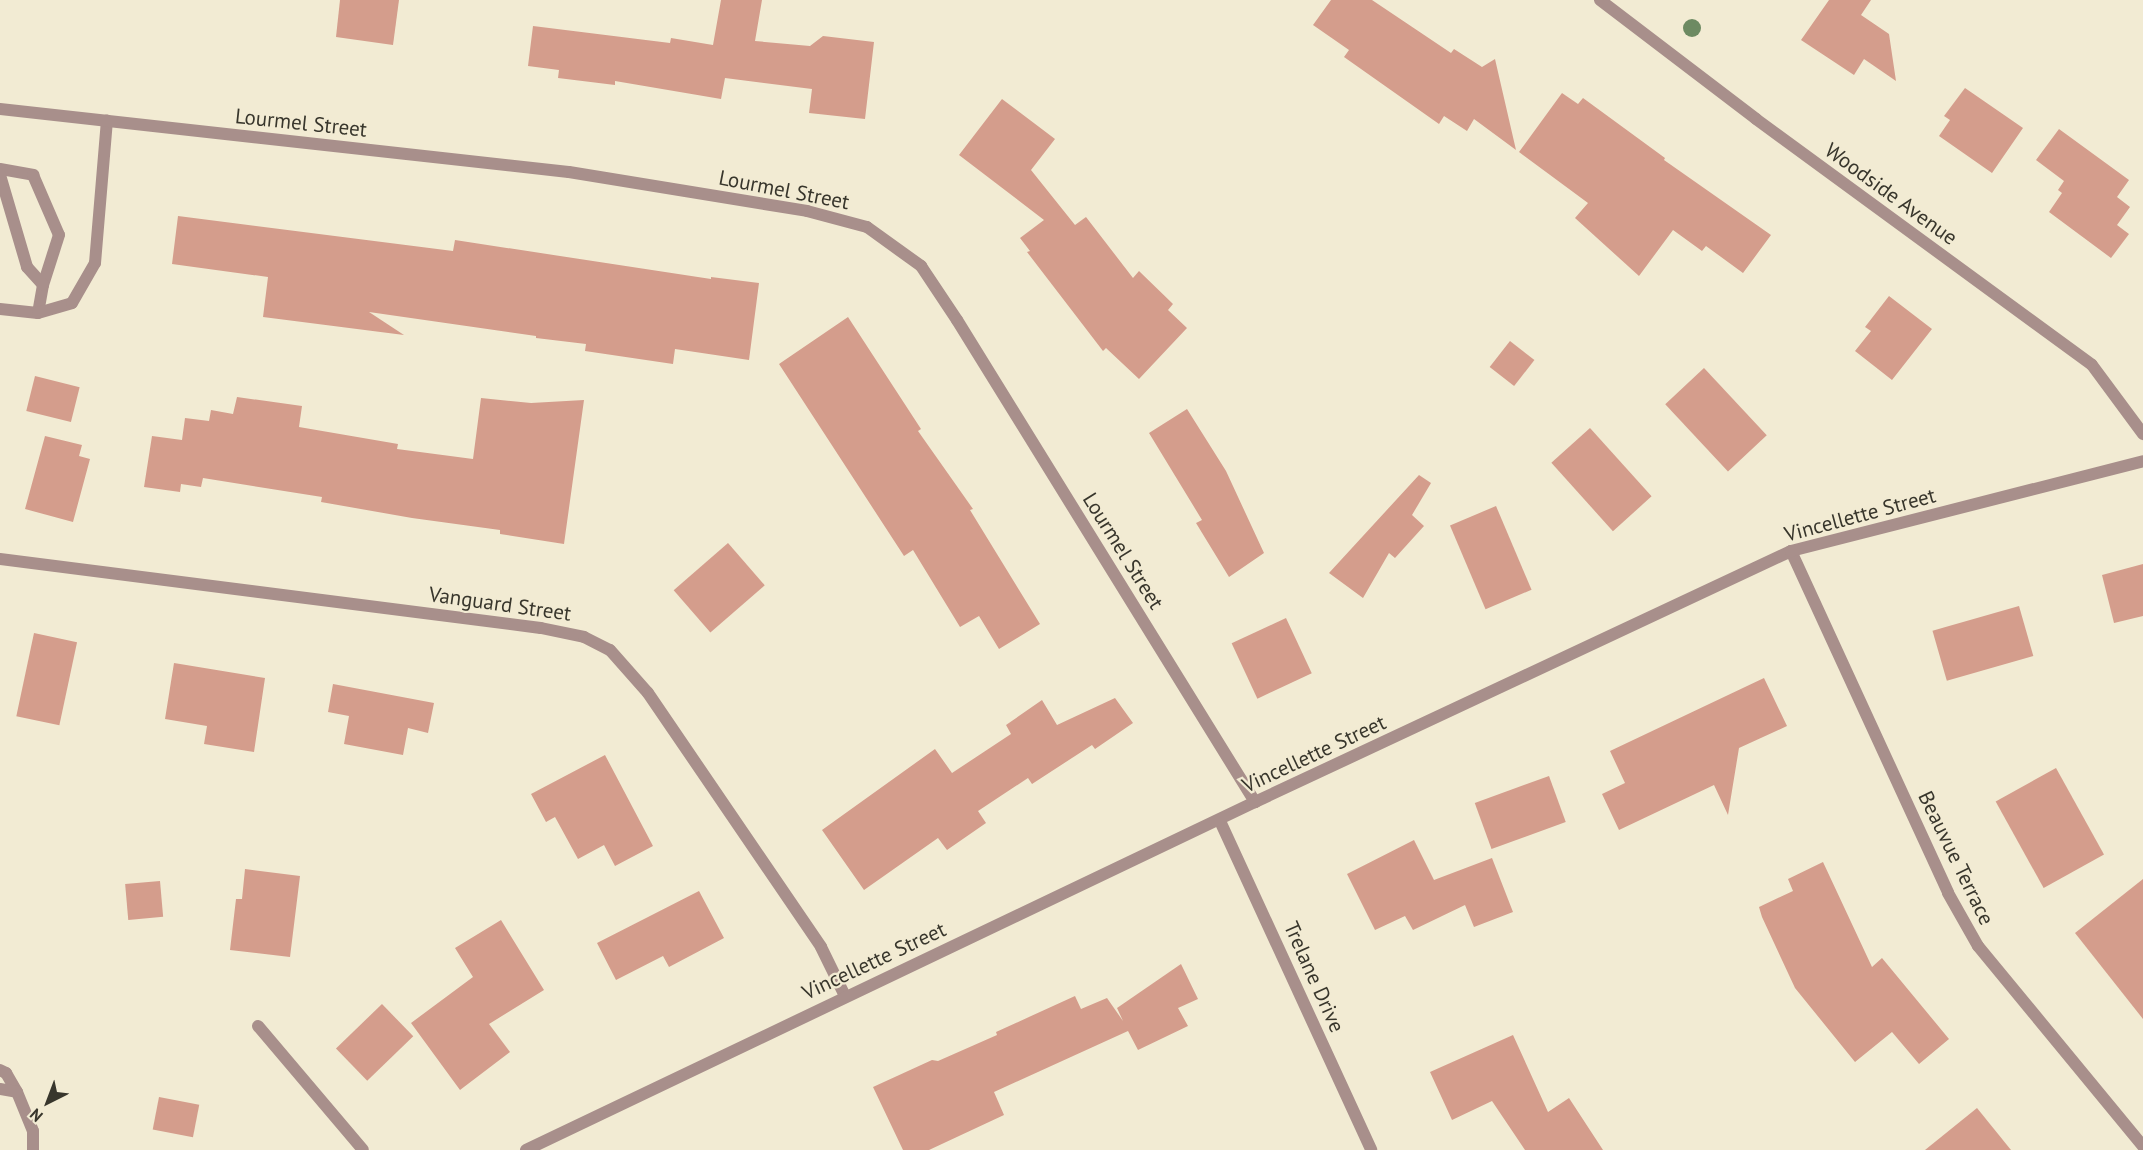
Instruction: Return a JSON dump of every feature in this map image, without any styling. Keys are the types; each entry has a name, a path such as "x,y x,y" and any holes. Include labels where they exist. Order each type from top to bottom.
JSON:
{"street":[{"name":"Woodside Avenue","path":"1600,0 1756,119 2092,365 2143,434"},
{"name":"Lourmel Street","path":"0,108 569,172 807,211 867,227 921,266 1255,802"},
{"path":"0,309 38,313 72,303 95,263 107,121"},
{"path":"0,169 33,175 59,235 43,285 38,313"},
{"path":"0,175 27,267 43,285"},
{"name":"Vincellette Street","path":"526,1150 845,996 1791,551 2143,461"},
{"name":"Beauvue Terrace","path":"1791,551 1948,893 1978,946 2143,1146"},
{"name":"Vanguard Street","path":"0,559 541,628 584,637 610,650 648,693 814,937 845,996"},
{"name":"Trelane Drive","path":"1220,821 1371,1150"},
{"path":"258,1026 363,1150"},
{"path":"0,1070 6,1073 17,1092 33,1131 33,1150"},
{"path":"0,1089 17,1092"}],"building":[{"path":"340,0 399,0 393,45 336,37"},
{"path":"721,0 762,0 755,41 810,46 823,36 874,42 865,119 809,113 812,89 725,78 721,99 615,81 615,85 558,78 559,70 528,66 533,26 670,43 671,38 713,45"},
{"path":"1331,0 1372,0 1451,53 1454,49 1482,67 1495,59 1516,150 1474,119 1467,131 1444,116 1439,124 1344,57 1349,50 1313,25"},
{"path":"1829,0 1871,0 1861,15 1889,34 1896,81 1864,59 1854,75 1801,40"},
{"path":"1965,88 2023,128 1992,173 1939,136 1950,120 1944,116"},
{"path":"1562,93 1578,104 1583,98 1665,158 1664,160 1771,235 1743,273 1706,246 1702,251 1673,230 1639,276 1575,218 1588,203 1519,152"},
{"path":"1002,99 1055,139 1031,170 1075,225 1086,217 1133,278 1139,271 1173,304 1168,310 1187,328 1139,379 1106,348 1103,351 1027,252 1030,251 1020,238 1044,220 959,155"},
{"path":"2059,129 2129,180 2117,197 2130,207 2117,225 2129,234 2111,258 2049,212 2062,193 2058,190 2064,181 2036,160"},
{"path":"178,216 453,251 455,240 711,279 711,277 759,283 749,360 675,349 673,364 585,351 586,344 369,312 404,335 263,317 268,277 172,264"},
{"path":"1889,296 1932,329 1892,380 1855,351 1871,331 1865,327"},
{"path":"848,317 921,429 918,431 973,509 970,510 1040,624 999,649 979,616 960,627 913,550 904,556 779,364"},
{"path":"1510,341 1534,360 1514,386 1490,367"},
{"path":"1704,368 1767,435 1728,471 1665,404"},
{"path":"35,376 80,387 71,422 26,411"},
{"path":"237,397 302,406 299,427 398,444 397,449 473,459 481,398 531,403 584,400 564,544 500,534 500,530 321,502 322,497 203,478 201,487 181,484 180,492 144,487 152,436 182,440 185,418 209,421 211,410 233,414"},
{"path":"1187,409 1226,471 1264,553 1229,577 1196,523 1202,520 1149,433"},
{"path":"1590,428 1652,496 1613,531 1551,463"},
{"path":"45,436 82,445 79,456 90,459 73,522 25,509"},
{"path":"1419,475 1431,483 1412,515 1424,526 1395,558 1389,553 1363,598 1329,573"},
{"path":"1496,506 1532,590 1486,609 1450,526"},
{"path":"728,543 765,585 710,632 674,590"},
{"path":"2143,564 2143,616 2114,623 2102,575"},
{"path":"2019,606 2033,656 1947,681 1932,631"},
{"path":"1286,618 1312,673 1257,699 1232,643"},
{"path":"34,633 77,642 59,725 16,716"},
{"path":"174,663 265,678 254,752 204,744 207,726 165,719"},
{"path":"1764,678 1787,726 1739,748 1728,815 1714,785 1619,830 1602,794 1625,783 1610,751"},
{"path":"333,684 434,703 428,733 408,728 403,755 344,744 349,716 328,712"},
{"path":"1115,698 1133,723 1095,749 1092,745 1032,784 1028,778 978,811 986,823 947,850 938,838 864,890 822,830 935,749 952,773 1011,734 1006,725 1042,700 1057,725"},
{"path":"605,755 653,846 615,866 604,845 578,859 555,817 546,822 531,794"},
{"path":"2056,768 2104,855 2044,888 1996,801"},
{"path":"1549,776 1566,822 1492,849 1475,803"},
{"path":"1414,840 1434,880 1492,858 1513,912 1474,927 1465,905 1413,930 1405,916 1375,930 1347,874"},
{"path":"1823,862 1872,967 1882,958 1949,1039 1919,1064 1892,1032 1855,1062 1795,988 1759,907 1793,891 1788,879"},
{"path":"245,869 300,876 290,957 230,950 236,899 242,899"},
{"path":"2143,879 2143,1019 2075,933"},
{"path":"160,881 163,917 128,920 125,884"},
{"path":"699,891 724,938 669,967 663,956 616,980 597,943"},
{"path":"501,920 544,990 489,1024 510,1052 460,1090 411,1023 473,977 455,948"},
{"path":"1181,964 1198,999 1178,1008 1188,1026 1138,1050 1128,1031 994,1092 1004,1115 929,1150 903,1150 873,1087 932,1060 938,1061 997,1035 996,1032 1075,996 1081,1009 1107,998 1123,1021 1117,1008"},
{"path":"382,1004 413,1036 367,1081 336,1048"},
{"path":"1513,1035 1548,1112 1569,1098 1603,1150 1525,1150 1492,1101 1452,1120 1430,1072"},
{"path":"159,1097 199,1105 193,1137 153,1129"},
{"path":"1977,1108 2011,1150 1925,1150"}]}
